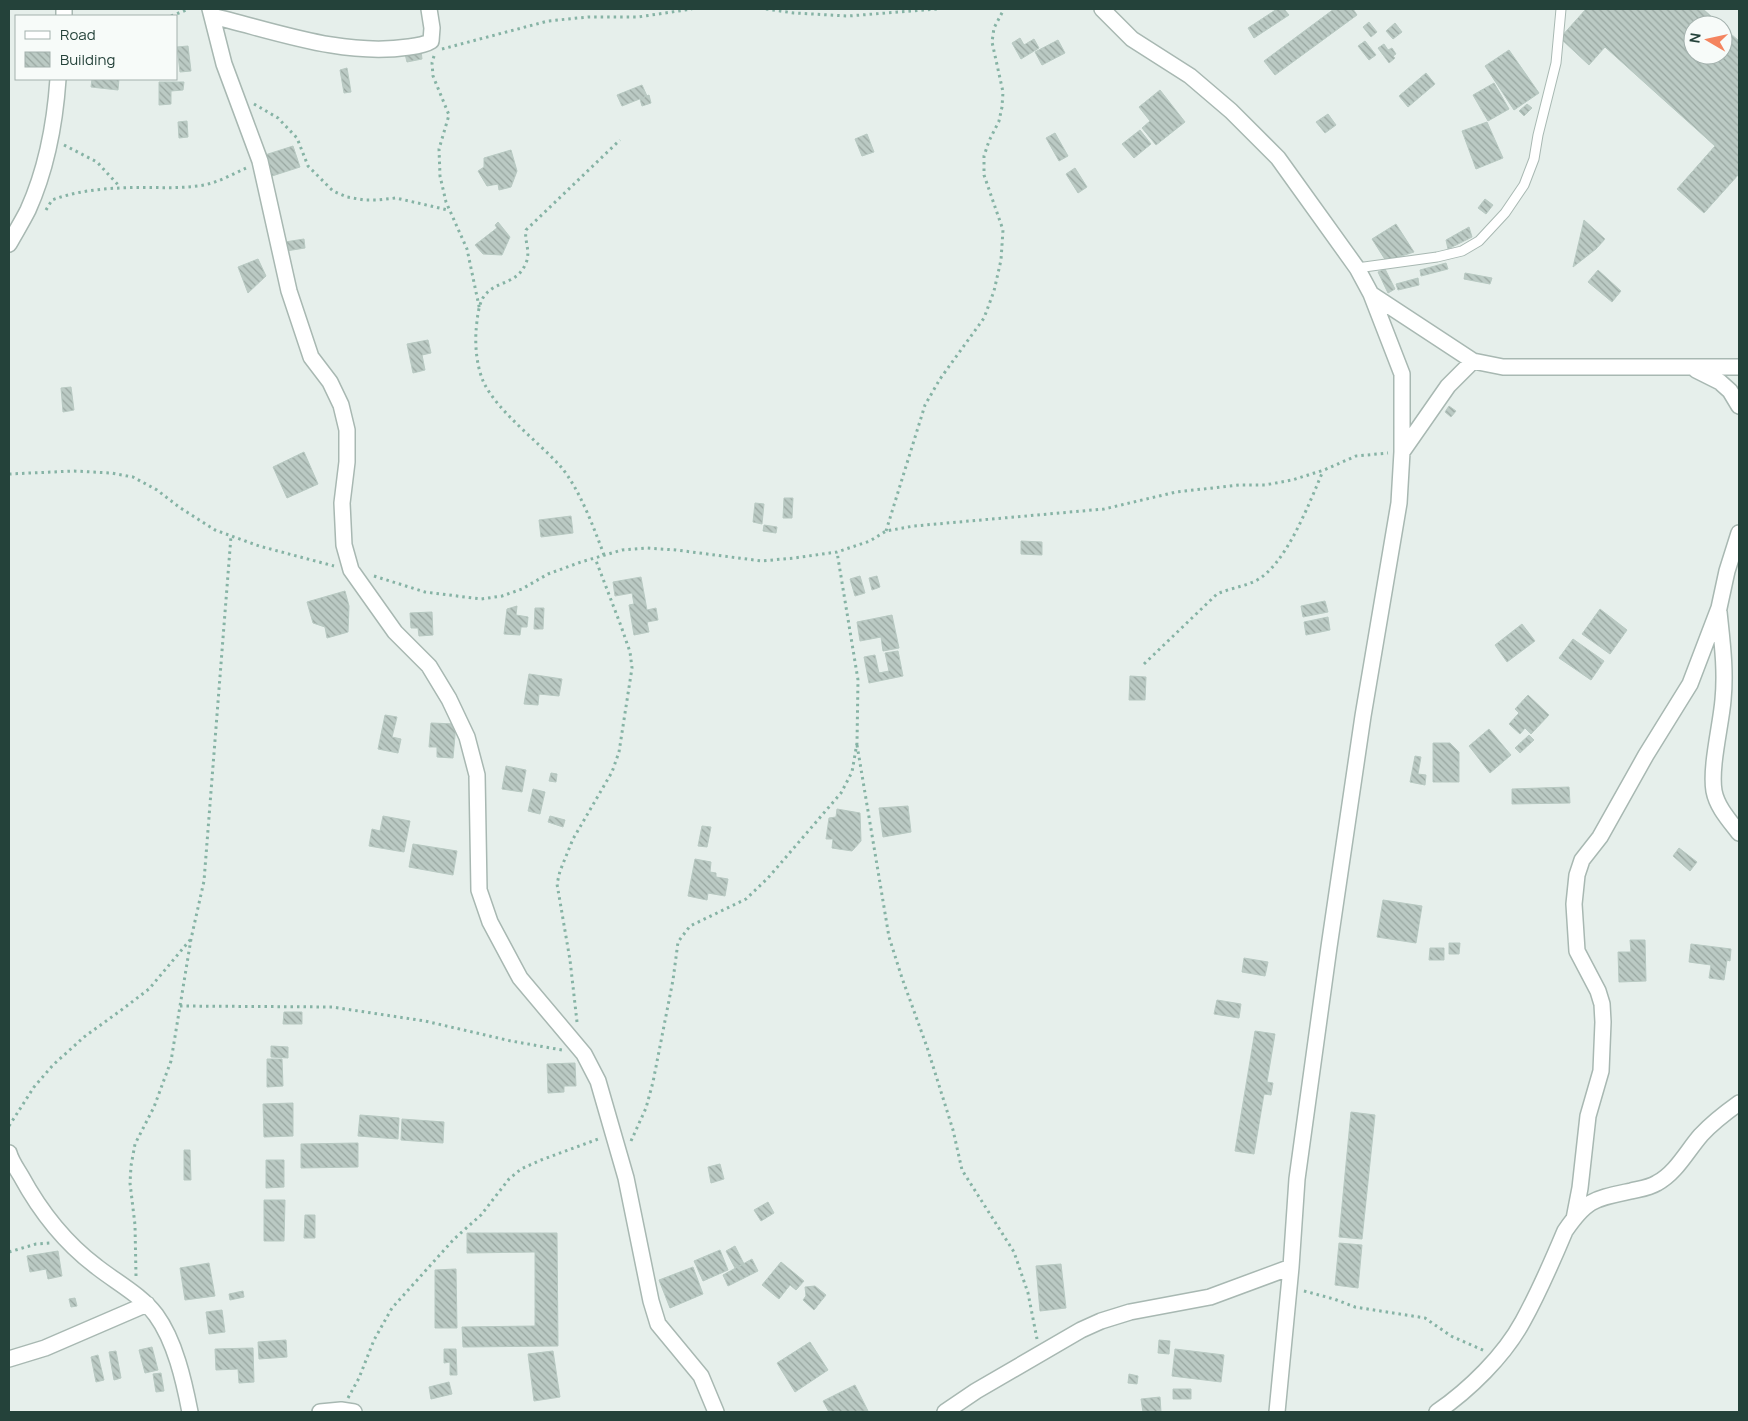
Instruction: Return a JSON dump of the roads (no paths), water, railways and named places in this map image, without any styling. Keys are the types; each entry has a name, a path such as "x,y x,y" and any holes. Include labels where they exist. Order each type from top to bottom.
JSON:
{"street":[{"path":"211,12 313,41 354,48 400,48 420,46 432,41 429,9"},
{"path":"1102,9 1132,39 1190,76 1231,111 1278,158 1357,268 1371,294 1402,374 1402,452 1399,503 1363,716 1329,947 1298,1179 1277,1412"},
{"path":"211,12 233,89 260,161 289,291 311,357 330,382 341,405 347,430 348,462 342,503 344,544 351,570 395,632 428,666 449,699 467,737 478,775 479,890 490,922 520,978 582,1051 598,1081 626,1178 651,1300 658,1324 701,1376 716,1412"},
{"path":"9,244 27,212 37,187 50,139 58,80"},
{"path":"1371,294 1473,361 1503,367 1739,367"},
{"path":"1402,452 1448,386 1473,361"},
{"path":"1692,368 1720,382 1730,391 1739,406"},
{"path":"1574,1219 1580,1188 1588,1116 1600,1077 1603,1022 1602,1004 1598,991 1577,951 1574,904 1577,875 1582,860 1600,837 1646,755 1690,684 1719,608 1727,571 1739,533"},
{"path":"1719,608 1724,698 1715,764 1714,790 1725,816 1739,833"},
{"path":"1437,1412 1455,1400 1496,1358 1522,1323 1565,1232 1589,1203 1599,1198 1655,1185 1667,1177 1700,1136 1716,1120 1739,1103"},
{"path":"9,1153 32,1195 76,1250 142,1300 157,1317 168,1337 184,1383 190,1412"},
{"path":"945,1412 976,1391 1080,1330 1130,1312 1210,1297 1291,1267"},
{"path":"9,1359 45,1348 142,1300"},
{"path":"320,1412 348,1411"}],"lane":[{"path":"1357,268 1437,257 1462,251 1479,241 1505,213 1524,185 1534,159 1556,63 1561,9"}]}
